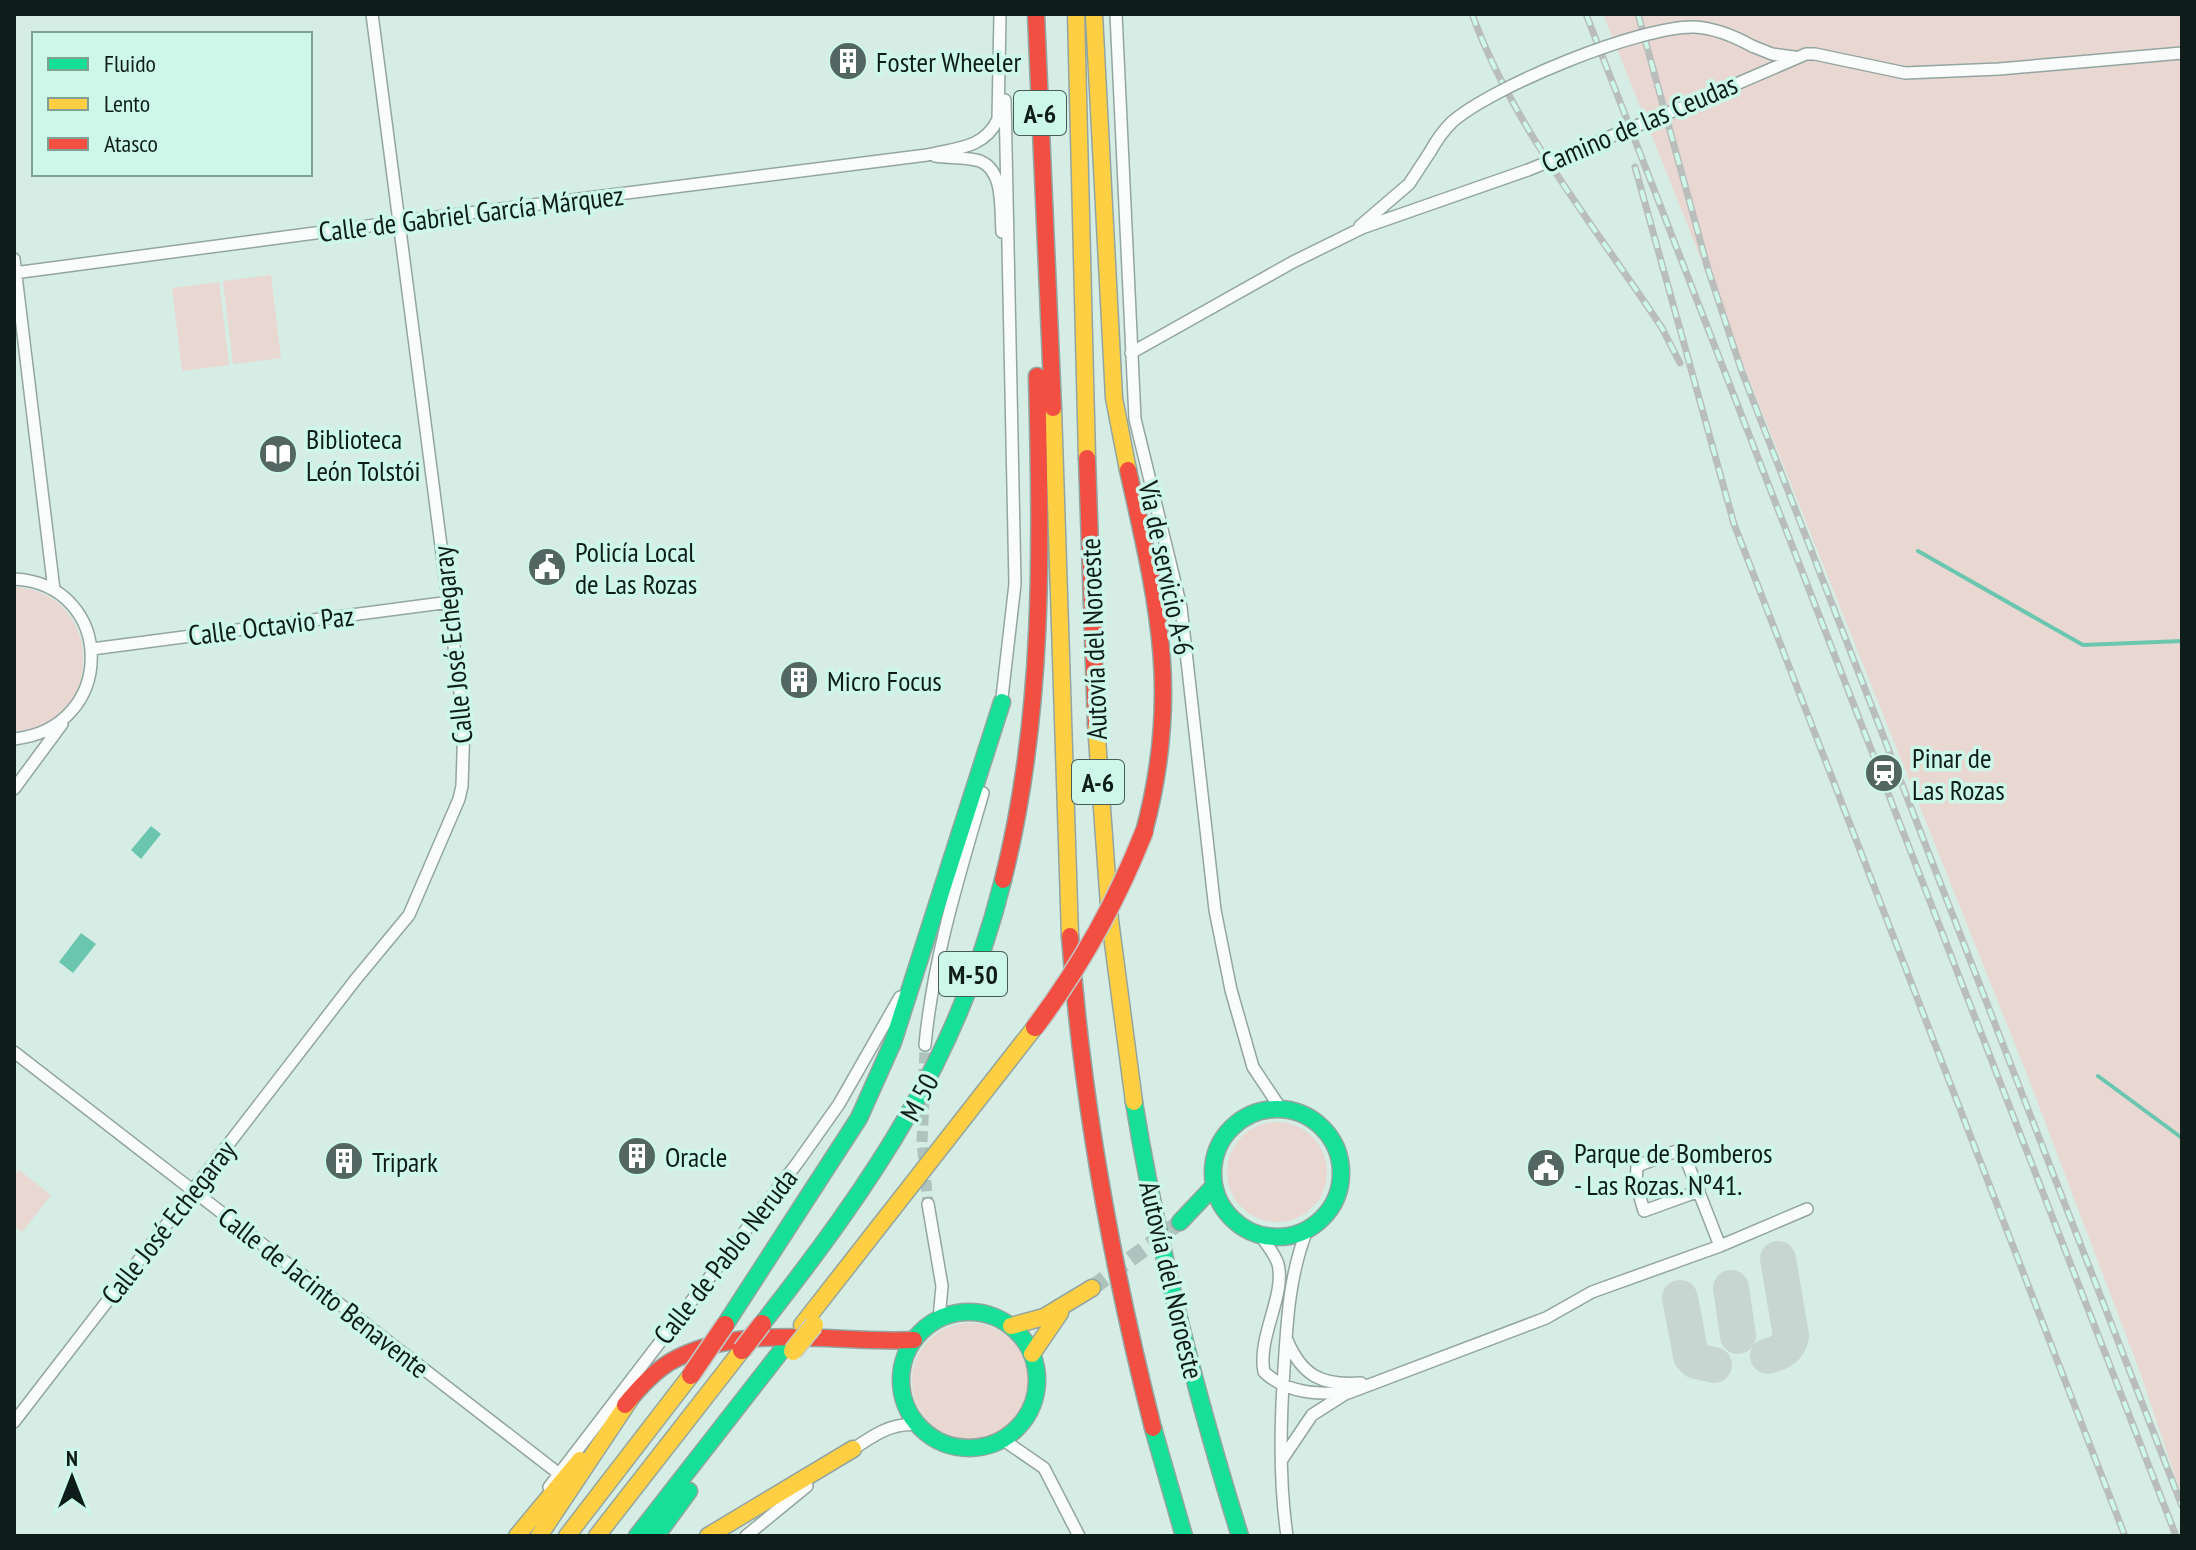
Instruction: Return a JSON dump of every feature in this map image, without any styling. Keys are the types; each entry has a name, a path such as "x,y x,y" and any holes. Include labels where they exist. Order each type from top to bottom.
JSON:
{"main road":[{"name":"Autovía del Noroeste","path":"1036,14 1058,579 1059,679 1077,1027 1105,1218 1127,1326 1153,1432 1184,1536"},
{"name":"Autovía del Noroeste","path":"1076,14 1092,671 1102,843 1118,997 1154,1205 1177,1312 1200,1405 1240,1536"},
{"name":"M-50","path":"637,1536 808,1325 1070,981 1105,924 1144,832 1159,771 1164,720 1163,652 1155,593 1122,450 1114,398 1094,14"},
{"name":"M 50","path":"597,1536 852,1205 904,1126 938,1061 965,998 1000,895 1023,789 1037,668 1041,572 1034,246 1044,212"},
{"path":"567,1536 691,1375 859,1118 893,1042 1002,702"},
{"path":"1281,1109 1297,1112 1320,1124 1333,1140 1341,1160 1341,1180 1336,1201 1324,1218 1307,1230 1285,1237 1261,1236 1237,1224 1227,1214 1214,1186 1212,1169 1216,1152 1229,1131 1249,1115 1281,1109"},
{"path":"1214,1186 1180,1222 1207,1214 1227,1214"},
{"path":"1011,1326 1033,1323 1063,1308 1092,1288"},
{"path":"1032,1354 1063,1308"},
{"path":"957,1313 994,1317 1011,1326 1032,1354 1037,1373 1036,1393 1024,1419 1002,1439 980,1447 957,1447 935,1439 918,1425 904,1402 901,1377 907,1351 914,1340 939,1319 957,1313"},
{"path":"517,1536 631,1398 652,1375 672,1360 715,1344 746,1340 815,1339 885,1343 914,1340"},
{"path":"656,1536 787,1351"},
{"path":"539,1536 631,1398"},
{"path":"708,1536 853,1449"}],"street":[{"name":"Calle José Echegaray","path":"14,1422 409,915 449,825 462,786 464,723 450,602 372,14"},
{"name":"Calle de Gabriel García Márquez","path":"15,273 927,155 981,142 991,133 998,119 1001,14"},
{"path":"925,1045 930,993 994,754 1015,584 1007,159 1001,14"},
{"name":"Vía de servicio A-6","path":"1116,14 1135,419 1181,607 1215,910 1228,978 1253,1067 1281,1109"},
{"path":"1350,234 1409,184 1452,122 1517,82 1627,40 1658,31 1693,27 1722,33 1772,54 1794,57"},
{"name":"Camino de las Ceudas","path":"1131,353 1293,262 1350,234 1528,170 1683,107 1794,57 1815,54 1905,73 1999,69 2182,53"},
{"name":"Calle de Gabriel García Márquez","path":"927,155 981,162 993,172 999,189 1012,390"},
{"path":"14,259 54,590"},
{"path":"14,579 29,580 54,590 80,615 92,649 90,679 77,706 14,789"},
{"name":"Calle Octavio Paz","path":"92,649 450,602"},
{"path":"14,739 43,732 67,717"},
{"name":"Calle de Pablo Neruda","path":"517,1536 558,1473 831,1116 918,966"},
{"name":"Calle de Jacinto Benavente","path":"14,1052 558,1473"},
{"path":"1699,1191 1644,1211 1636,1183 1637,1166 1682,1149 1699,1191 1720,1246"},
{"path":"928,1204 942,1286 939,1319"},
{"path":"1281,1462 1312,1415 1348,1393 1546,1318 1592,1292 1720,1246 1807,1209"},
{"path":"1287,1536 1281,1462 1288,1299 1297,1256 1307,1230"},
{"path":"1261,1236 1278,1264 1262,1360 1264,1372 1283,1386 1315,1394 1348,1393"},
{"path":"1286,1337 1295,1360 1312,1377 1343,1384 1373,1382"},
{"path":"746,1536 853,1449 885,1429 905,1424 918,1425"},
{"path":"1002,1439 1044,1468 1079,1536"}],"shaded area":[{"path":"1603,14 2182,14 2182,1497 2141,1375 2026,1072"},
{"path":"271,275 281,358 233,364 223,281"},
{"path":"219,282 229,365 182,371 172,288"},
{"path":"14,587 44,594 66,611 79,634 83,659 79,685 66,708 44,724 14,731"},
{"path":"151,826 161,834 141,859 131,850"},
{"path":"81,933 96,944 73,973 59,962"},
{"path":"1267,1122 1287,1122 1313,1136 1324,1153 1327,1172 1324,1191 1313,1208 1287,1222 1267,1222 1249,1214 1235,1200 1227,1182 1227,1162 1235,1144 1249,1130"},
{"path":"19,1170 51,1195 22,1232 14,1226 14,1176"},
{"path":"970,1323 992,1327 1011,1340 1024,1359 1028,1381 1024,1403 1011,1422 992,1435 970,1439 948,1435 929,1422 916,1403 912,1381 916,1359 929,1340 948,1327"}],"waterway":[{"path":"1918,551 2083,645 2182,641"},
{"path":"2098,1076 2182,1138"}],"taxiway":[{"path":"1768,1356 1783,1350 1791,1336 1778,1259"},
{"path":"1731,1288 1738,1336"},
{"path":"1680,1298 1691,1356 1696,1361 1714,1365"}],"tunnel":[{"path":"924,1080 925,1045"},
{"path":"924,1098 922,1142 928,1204"},
{"path":"1092,1288 1180,1222"}],"railway":[{"path":"1472,14 1489,56 1533,137 1662,328 1680,363"},
{"path":"1586,14 2176,1536"},
{"path":"1638,14 1708,269 1742,372 2182,1506"},
{"path":"1635,167 1734,524 2125,1536"}],"traffic: fast":[{"path":"725,1325 859,1118 893,1042 1002,702"},
{"path":"762,1324 840,1220 908,1116 962,1004 985,944 1003,880"},
{"path":"1134,1102 1154,1212 1180,1321 1240,1536"},
{"path":"1277,1109 1302,1114 1322,1128 1336,1148 1341,1173 1336,1198 1322,1218 1302,1232 1277,1237 1252,1232 1232,1218 1218,1198 1213,1173 1218,1148 1232,1128 1252,1114 1277,1109"},
{"path":"1180,1222 1214,1186"},
{"path":"969,1312 995,1318 1017,1332 1031,1354 1037,1380 1031,1406 1017,1428 995,1442 969,1448 943,1442 921,1428 907,1406 901,1380 907,1354 921,1332 943,1318 969,1312"},
{"path":"637,1536 782,1350"},
{"path":"1153,1428 1184,1536"},
{"path":"656,1536 689,1491"}],"traffic: slow":[{"path":"1076,14 1087,458"},
{"path":"1094,14 1114,398 1128,470"},
{"path":"1053,408 1070,936"},
{"path":"1096,724 1110,920 1134,1102"},
{"path":"802,1325 1035,1027"},
{"path":"1011,1326 1044,1317 1092,1288"},
{"path":"1032,1354 1060,1313"},
{"path":"793,1351 814,1325"},
{"path":"597,1536 742,1350"},
{"path":"567,1536 691,1375"},
{"path":"539,1536 631,1398"},
{"path":"708,1536 853,1449"},
{"path":"517,1536 580,1460"}],"traffic: jam":[{"path":"1036,14 1053,408"},
{"path":"1003,880 1017,818 1033,692 1039,566 1037,376"},
{"path":"1087,458 1096,724"},
{"path":"1128,470 1156,607 1163,693 1155,783 1144,832"},
{"path":"1035,1027 1068,981 1096,933 1122,884 1144,832"},
{"path":"1070,936 1082,1061 1101,1184 1124,1306 1153,1428"},
{"path":"742,1350 762,1324"},
{"path":"691,1375 725,1325"},
{"path":"625,1405 651,1376 670,1362 698,1349 727,1342 789,1337 914,1340"}],"place":[{"name":"Foster Wheeler","path":"848,61"},
{"name":"Biblioteca León Tolstói","path":"278,454"},
{"name":"Policía Local de Las Rozas","path":"547,567"},
{"name":"Micro Focus","path":"799,680"},
{"name":"Pinar de Las Rozas","path":"1884,773"},
{"name":"Oracle","path":"637,1156"},
{"name":"Tripark","path":"344,1161"},
{"name":"Parque de Bomberos - Las Rozas. Nº41.","path":"1546,1168"}]}
